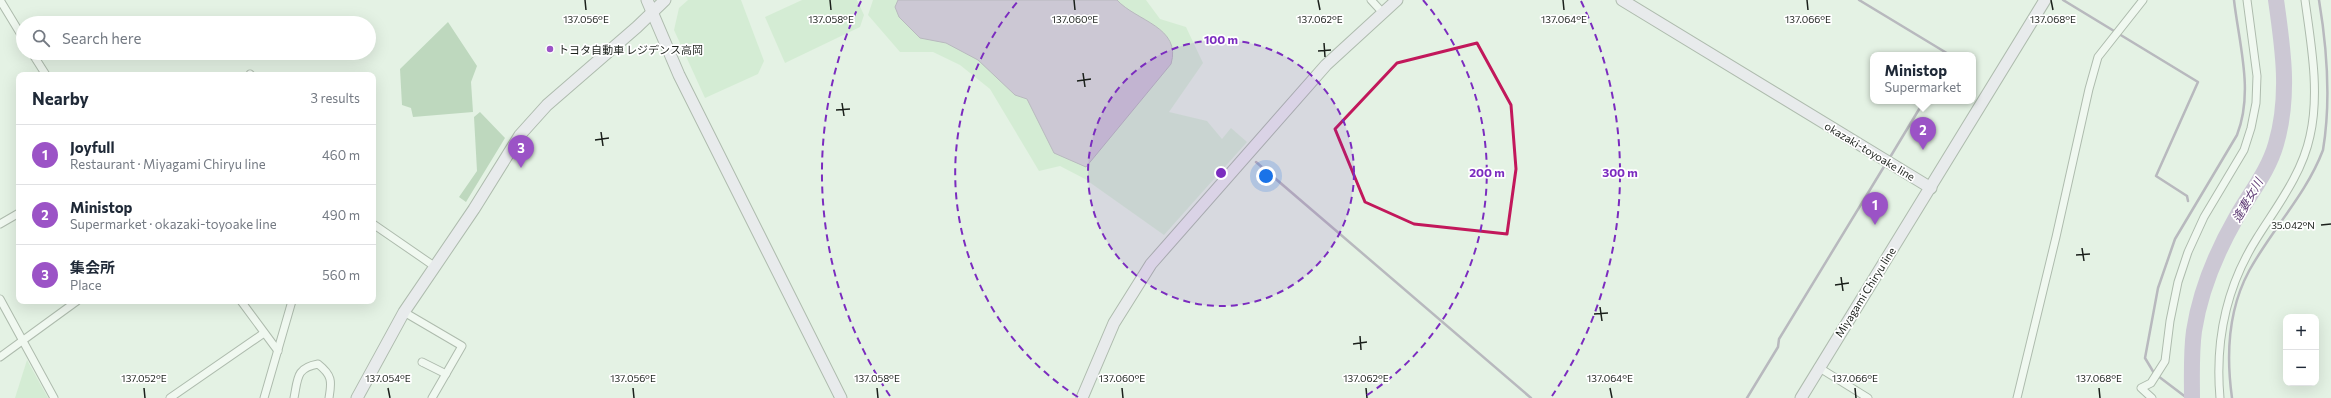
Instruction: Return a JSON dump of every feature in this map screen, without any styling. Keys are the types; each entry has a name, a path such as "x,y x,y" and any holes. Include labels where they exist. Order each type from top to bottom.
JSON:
{"street":[{"path":"0,0 16,26"},
{"path":"646,0 689,96 841,398"},
{"path":"357,398 404,312 474,209 520,135 547,106 665,0"},
{"path":"1371,0 1383,13"},
{"path":"1082,398 1114,323 1151,264 1326,65 1397,0"},
{"name":"okazaki-toyoake line","path":"1622,0 1931,188"},
{"path":"1931,188 2045,0"},
{"path":"2017,398 2056,237 2089,88 2098,57 2143,0"},
{"path":"2152,398 2141,388 2151,383 2162,367 2178,282 2188,252 2204,217 2244,150 2251,128 2256,103 2257,76 2247,0"},
{"path":"2220,398 2219,351 2221,332 2234,283 2244,261 2296,176 2310,136 2314,88 2305,0"},
{"path":"36,60 44,72"},
{"name":"Miyagami Chiryu line","path":"1800,398 1931,188"},
{"path":"0,224 16,215"},
{"path":"376,226 434,266"},
{"path":"0,299 54,398"},
{"path":"0,357 73,304"},
{"path":"243,304 278,350"},
{"path":"264,398 291,304"},
{"path":"404,312 462,346 432,398"},
{"path":"170,398 264,333"},
{"path":"422,362 446,374"},
{"path":"294,398 298,375 306,366 318,364 328,372 331,384 329,398"},
{"path":"1818,368 1868,398"}],"highlighted area":[{"path":"1477,43 1511,105 1516,169 1507,234 1414,224 1365,202 1335,129 1397,63"}],"green space":[{"path":"688,0 741,0 764,61 758,74 705,98 674,30 679,8"},
{"path":"802,0 857,0 864,15 860,27 785,63 765,17"},
{"path":"873,0 1146,0 1160,19 1186,27 1203,63 1169,112 1207,121 1222,139 1231,128 1247,142 1164,235 1085,179 1060,166 1039,171 990,89 960,65 933,52 900,52 868,15"},
{"path":"448,22 477,66 471,82 473,112 413,117 411,108 402,105 400,69"},
{"path":"480,112 505,138 466,202 459,197 477,171 474,117"},
{"path":"27,360 48,398 15,398"}],"shaded area":[{"path":"898,0 1117,0 1164,33 1170,41 1173,51 1171,64 1086,167 1054,153 1027,99 1015,95 978,60 946,43 920,38 899,17 895,7"}],"waterway":[{"path":"1859,0 1945,52"},
{"path":"2063,0 2198,82 2156,176 2187,196 2188,201"},
{"path":"2187,398 2154,373 2145,358 2158,288 2175,239 2237,135 2242,119 2245,85 2244,68 2234,0"},
{"name":"逢妻女川","path":"2192,398 2193,339 2200,302 2210,273 2229,231 2273,154 2280,126 2283,108 2284,72 2276,0"},
{"path":"2232,398 2229,366 2230,333 2242,286 2258,256 2308,182 2323,150 2327,113 2327,75 2319,0"},
{"path":"1889,159 1922,104"},
{"path":"1256,162 1531,398"},
{"path":"1747,398 1778,347 1779,339 1885,165"}],"place":[{"name":"トヨタ自動車 レジデンス高岡","path":"550,49"},
{"name":"Ministop","path":"1923,150"},
{"name":"集会所","path":"521,168"},
{"name":"Joyfull","path":"1875,225"}]}
